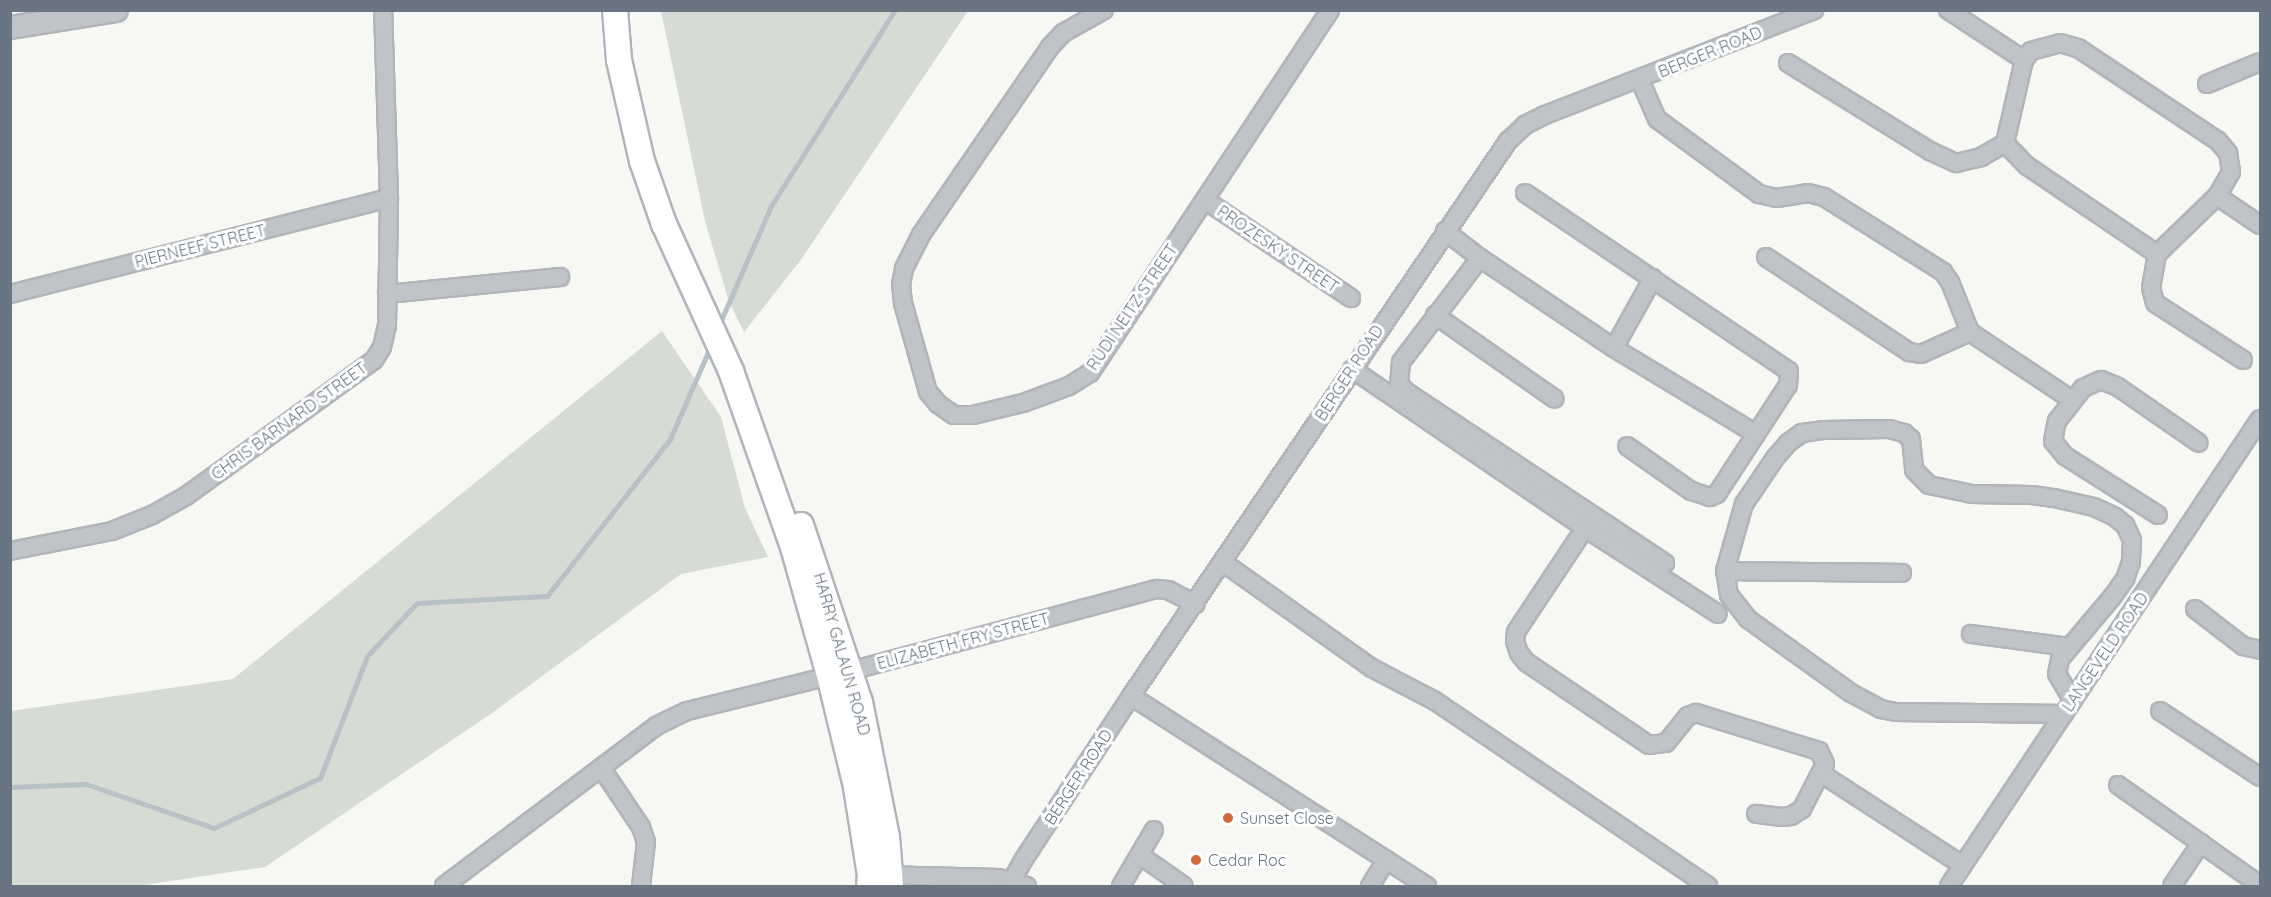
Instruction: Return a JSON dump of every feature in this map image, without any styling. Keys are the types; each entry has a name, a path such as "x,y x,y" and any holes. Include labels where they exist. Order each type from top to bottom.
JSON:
{"main road":[{"name":"HARRY GALAUN ROAD","path":"615,10 619,60 642,160 664,224 731,371 754,433 767,448 808,542 839,673 856,787 881,881"}],"street":[{"path":"10,27 116,10"},
{"name":"CHRIS BARNARD STREET","path":"10,551 132,525 186,496 374,360 386,337 389,198 383,10"},
{"name":"RUDI NEITZ STREET","path":"1104,10 1063,33 1050,47 910,254 901,284 903,303 928,392 938,404 954,415 973,415 1023,403 1077,381 1090,372 1330,10"},
{"name":"BERGER ROAD","path":"1016,884 1131,696 1224,563 1352,369 1508,141 1525,125 1815,10"},
{"path":"1948,10 2024,60"},
{"path":"1788,63 1944,159 1956,163 1970,161 2005,143 2024,60 2031,51 2060,43 2078,48 2218,141 2228,153 2231,172 2217,196 2157,254 2151,287 2155,303 2243,360"},
{"path":"2207,84 2260,62"},
{"path":"1640,80 1657,118 1759,194 1770,197 1808,193 1824,197 1943,272 1970,332 2072,400"},
{"path":"2005,143 2027,166 2157,254"},
{"path":"1525,193 1789,371 1788,385 1727,482 1717,494 1710,496 1691,490 1627,446"},
{"path":"2217,196 2260,225"},
{"name":"PIERNEEF STREET","path":"10,294 389,198"},
{"name":"PROZESKY STREET","path":"1204,200 1351,297"},
{"path":"1445,231 1480,258 1614,348 1756,434"},
{"path":"1766,257 1909,352 1921,354 1970,332"},
{"path":"1480,258 1401,362 1398,376 1405,391 1665,563"},
{"path":"387,294 560,277"},
{"path":"1614,348 1653,278"},
{"path":"1435,315 1555,399"},
{"path":"1352,369 1585,528 1718,614"},
{"path":"2158,516 2065,456 2053,441 2055,428 2072,400 2092,382 2107,381 2199,443"},
{"name":"LANGEVELD ROAD","path":"1949,886 2260,418"},
{"path":"1824,430 1896,431 1911,439 1914,470 1929,485 1972,494 2054,498 2094,507 2115,517 2125,525 2133,548 2125,579 2098,616 2068,647 2060,659 2057,674 2068,707 1896,712 1881,709 1851,693 1748,619 1729,595 1725,571 1744,504 1788,443 1802,433 1824,430"},
{"path":"1585,528 1516,632 1515,641 1526,662 1649,745 1666,743 1688,716 1702,713 1819,751 1824,760 1822,774 1805,804 1795,814 1782,817 1756,814"},
{"path":"1224,563 1372,668 1435,702 1708,886"},
{"path":"1725,571 1902,573"},
{"name":"ELIZABETH FRY STREET","path":"444,886 656,726 687,711 1157,589 1168,590 1196,604"},
{"path":"2195,609 2243,646 2260,650"},
{"path":"1971,634 2068,647"},
{"path":"1131,696 1427,886"},
{"path":"2160,711 2260,777"},
{"path":"602,769 641,827 646,842 641,886"},
{"path":"1822,774 1962,865"},
{"path":"2118,785 2260,885"},
{"path":"1121,886 1141,856 1154,830"},
{"path":"2172,886 2200,843"},
{"path":"1141,856 1184,886"},
{"path":"1370,886 1386,860"},
{"path":"881,881 1016,884"}],"shaded area":[{"path":"661,11 968,11 800,261 744,332 729,302 705,221"},
{"path":"662,331 721,417 745,508 768,557 681,574 492,713 265,867 137,886 11,886 11,711 233,679"}],"waterway":[{"path":"719,325 771,206 895,10"},
{"path":"10,787 86,784 214,828 320,778 367,656 417,603 547,596 670,439 711,345"}],"place":[{"name":"Sunset Close","path":"1228,818"},
{"name":"Cedar Roc","path":"1196,860"}]}
